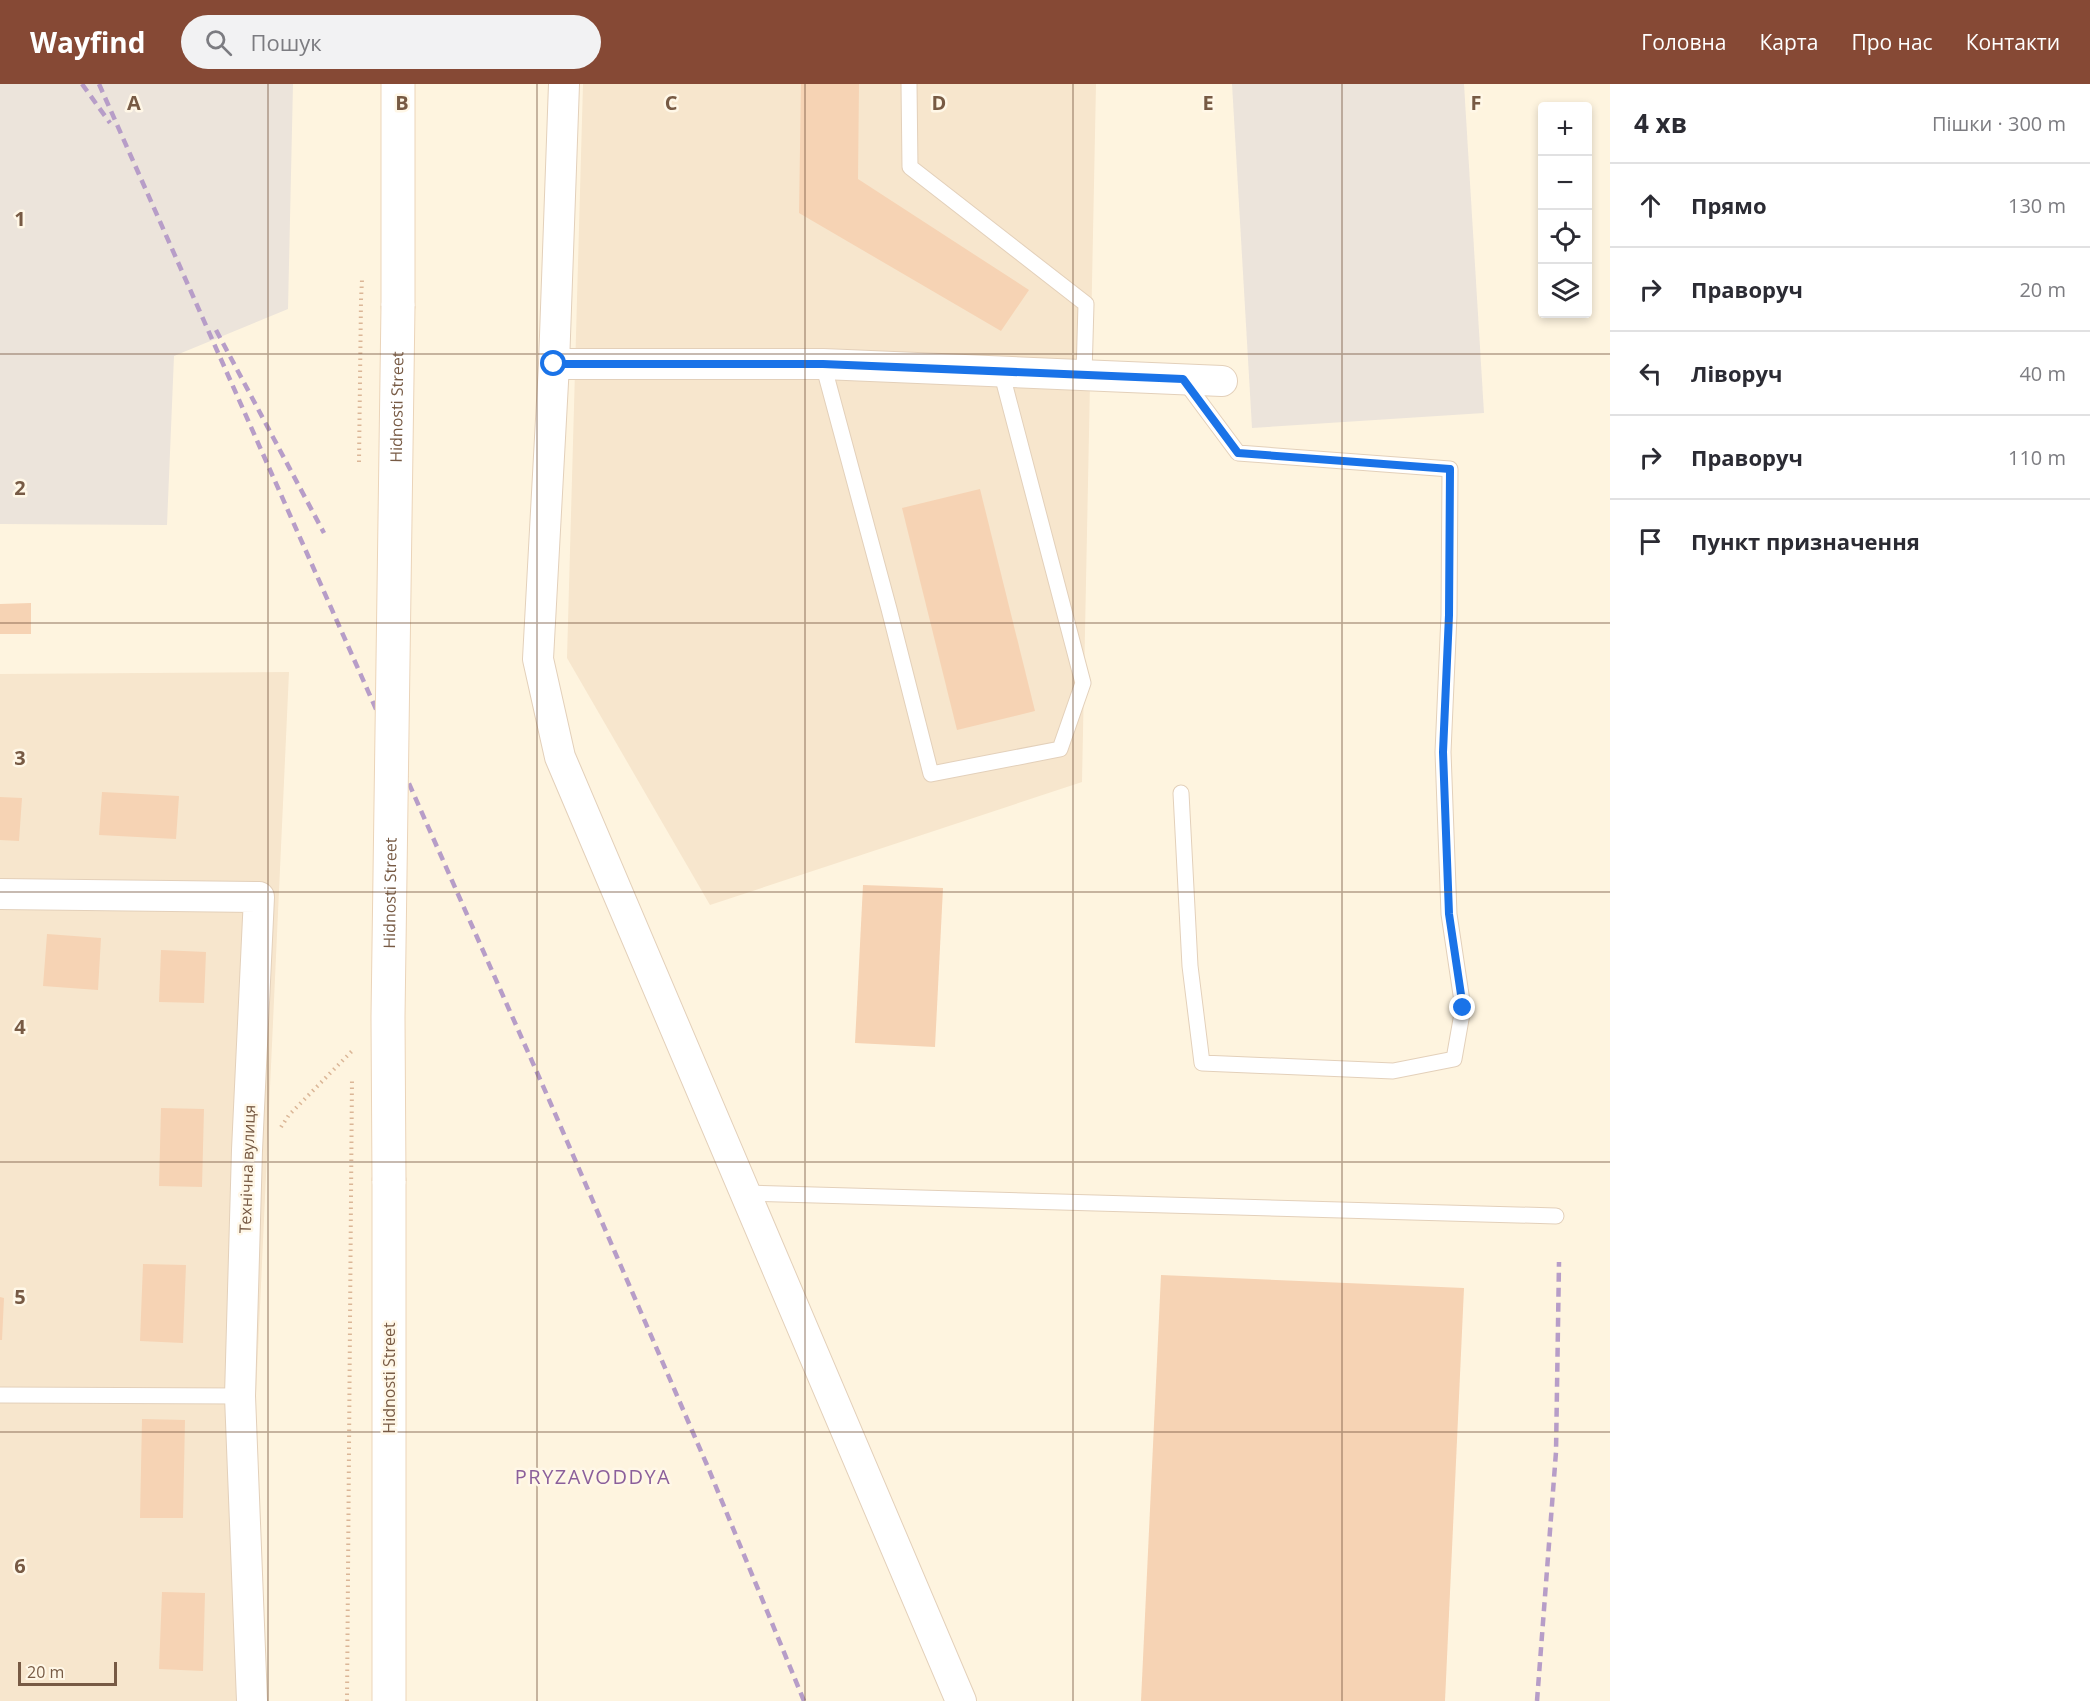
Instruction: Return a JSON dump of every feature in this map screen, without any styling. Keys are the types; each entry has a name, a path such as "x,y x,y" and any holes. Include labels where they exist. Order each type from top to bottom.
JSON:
{"main road":[{"name":"Hidnosti Street","path":"389,1701 388,1017 398,306 398,84"}],"street":[{"path":"564,84 554,364 538,659 560,757 961,1701"},
{"path":"554,364 823,364 1222,381"},
{"name":"Технічна вулиця","path":"0,894 259,897 247,1150 240,1396 252,1701"}],"lane":[{"path":"909,84 910,167 1086,304 1084,375"},
{"path":"823,364 931,774 1060,749 1083,683 1001,371"},
{"path":"1181,793 1190,966 1202,1063 1393,1071 1454,1059 1463,1008 1449,914 1443,752 1449,615 1450,469 1238,453 1183,379"},
{"path":"745,1193 1556,1216"},
{"path":"0,1395 240,1396"}],"path":[{"path":"247,1150 276,1135 289,1115 352,1051"},
{"path":"347,1701 351,1197"}],"shaded area":[{"path":"0,84 293,84 288,309 174,356 167,525 0,524"},
{"path":"583,84 1096,84 1082,782 710,905 567,658"},
{"path":"1232,84 1464,84 1484,413 1252,428"},
{"path":"289,672 242,1701 0,1701 0,674"}],"building":[{"path":"801,84 859,84 858,179 1029,290 1001,331 799,213"},
{"path":"980,489 1035,711 957,730 902,508"},
{"path":"31,603 31,634 0,634 0,604"},
{"path":"102,792 179,796 176,839 99,835"},
{"path":"0,797 22,798 19,841 0,840"},
{"path":"863,885 943,888 935,1047 855,1043"},
{"path":"47,934 101,938 98,990 43,986"},
{"path":"161,950 206,952 204,1003 159,1002"},
{"path":"161,1108 204,1109 202,1187 159,1186"},
{"path":"143,1264 186,1265 183,1343 140,1341"},
{"path":"1161,1275 1464,1288 1445,1701 1141,1701"},
{"path":"0,1297 4,1298 2,1340 0,1340"},
{"path":"142,1419 185,1420 183,1518 140,1518"},
{"path":"162,1592 205,1593 203,1671 159,1669"}],"railway":[{"path":"82,84 110,123"},
{"path":"99,84 547,1095 707,1465 804,1701"},
{"path":"216,330 324,533"},
{"path":"1537,1701 1556,1452 1559,1262"}],"district":[{"name":"PRYZAVODDYA","path":"593,1477"}],"route":[{"path":"554,364 823,364 1183,379 1238,453 1450,469 1449,615 1443,752 1449,914 1463,1008"}]}
